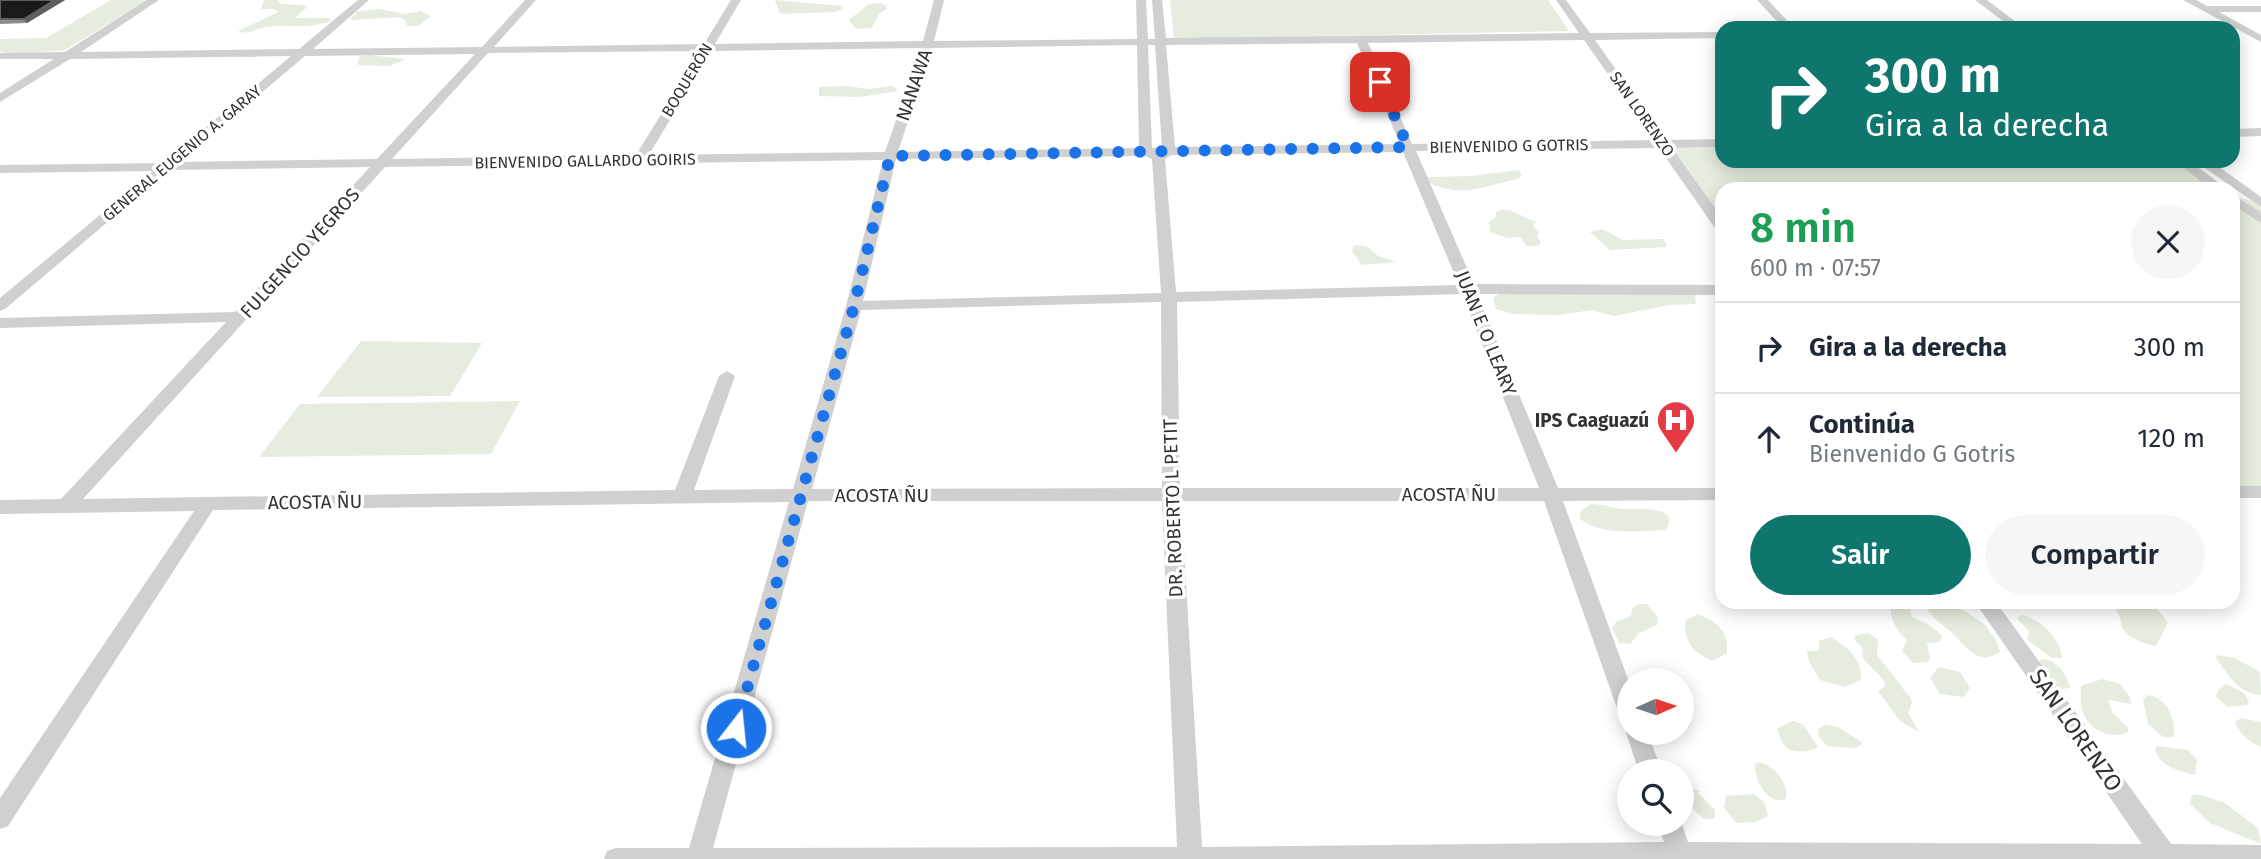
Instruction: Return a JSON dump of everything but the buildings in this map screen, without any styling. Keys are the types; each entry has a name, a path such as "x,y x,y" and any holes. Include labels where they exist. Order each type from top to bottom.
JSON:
{"street":[{"path":"0,98 154,0"},
{"name":"GENERAL EUGENIO A. GARAY","path":"0,306 364,0"},
{"name":"FULGENCIO YEGROS","path":"67,505 531,0"},
{"name":"BOQUERÓN","path":"639,161 736,0"},
{"name":"NANAWA","path":"699,858 854,306 890,156 928,46 939,0"},
{"name":"DR. ROBERTO L PETIT","path":"1141,0 1143,42 1158,153 1169,297 1171,495 1190,859"},
{"name":"DR. ROBERTO L PETIT","path":"1157,0 1160,42 1158,153"},
{"name":"SAN LORENZO","path":"1561,0 1715,218"},
{"path":"1762,0 1782,21"},
{"path":"1964,0 1992,21"},
{"path":"1980,0 2009,21"},
{"path":"2188,0 2226,21"},
{"path":"2203,9 2261,9"},
{"path":"2240,28 2261,39"},
{"path":"0,56 484,52 1715,34"},
{"name":"JUAN E O LEARY","path":"1361,39 1468,289 1551,494 1617,678"},
{"path":"2240,133 2261,132"},
{"name":"BIENVENIDO G GOTRIS","path":"1158,153 1715,143"},
{"name":"BIENVENIDO GALLARDO GOIRIS","path":"0,169 1158,153"},
{"path":"2192,168 2210,182"},
{"path":"2212,168 2232,182"},
{"path":"2240,188 2261,203"},
{"path":"2240,204 2261,219"},
{"path":"854,306 1468,289 1715,290"},
{"path":"0,323 242,317"},
{"path":"682,497 727,376"},
{"path":"2240,492 2261,492"},
{"name":"ACOSTA ÑU","path":"0,507 802,495 1715,494"},
{"path":"0,818 208,504"},
{"name":"SAN LORENZO","path":"1990,609 2166,857"},
{"path":"1674,836 1681,856"},
{"path":"616,859 2261,856"}],"shaded area":[{"path":"111,0 148,0 65,50 16,54 0,52 0,39 46,38"},
{"path":"264,0 278,0 280,4 307,7 295,18 329,18 330,21 314,25 238,31 278,12 275,9 261,9"},
{"path":"775,0 843,6 841,10 834,12 784,14 779,12"},
{"path":"1170,0 1548,0 1569,31 1174,39"},
{"path":"881,3 887,6 887,9 879,14 872,28 856,29 849,20 869,4"},
{"path":"379,9 405,14 421,11 431,16 418,26 407,26 406,21 400,17 350,20 358,11"},
{"path":"368,55 405,59 390,66 358,65 359,57"},
{"path":"848,86 868,89 893,86 898,91 859,97 819,96 819,87"},
{"path":"1715,147 1715,168 2192,168 2210,182 1715,182 1715,212 1668,148"},
{"path":"1519,170 1522,176 1517,179 1472,190 1440,187 1428,182 1427,177 1471,176"},
{"path":"2240,197 2261,204 2261,489 2240,489"},
{"path":"1509,210 1536,222 1533,226 1539,232 1537,236 1541,243 1527,246 1520,237 1508,238 1490,232 1489,222 1496,217 1496,212"},
{"path":"1602,229 1623,240 1664,239 1667,247 1610,250 1590,232"},
{"path":"1354,245 1366,246 1378,256 1396,262 1362,265 1352,251"},
{"path":"1503,291 1695,294 1696,304 1669,305 1614,316 1592,310 1559,315 1512,314 1496,309 1493,298"},
{"path":"361,341 482,343 450,396 317,397"},
{"path":"520,401 491,454 259,457 300,404"},
{"path":"1591,504 1620,509 1658,510 1668,517 1669,522 1666,530 1622,531 1599,528 1580,519 1580,512"},
{"path":"1638,604 1647,604 1658,618 1657,625 1639,633 1630,644 1619,643 1612,628 1616,622 1631,616 1632,609"},
{"path":"1910,609 1912,617 1928,624 1942,635 1940,642 1927,643 1930,659 1928,662 1913,663 1902,651 1907,640 1894,622 1891,611"},
{"path":"1961,609 1983,623 1995,638 2000,652 1992,656 1979,656 1928,611"},
{"path":"2116,609 2157,609 2168,622 2156,646 2127,634"},
{"path":"1698,614 1716,624 1726,638 1727,653 1713,661 1695,651 1687,636 1685,621"},
{"path":"2020,615 2034,620 2048,630 2058,644 2062,658 2052,658 2027,640 2029,631 2017,619"},
{"path":"1869,633 1878,640 1877,655 1911,699 1908,713 1919,732 1901,722 1878,691 1885,686 1885,682 1863,658 1862,647 1854,639 1856,635"},
{"path":"1831,637 1853,654 1859,665 1861,680 1844,687 1820,680 1809,662 1807,651 1819,651 1819,641"},
{"path":"2217,655 2235,658 2260,672 2261,695 2246,691 2234,682 2216,658"},
{"path":"2042,659 2052,662 2060,669 2070,688 2061,689 2049,684 2039,661"},
{"path":"1939,667 1960,672 1970,688 1963,697 1940,694 1930,678"},
{"path":"2102,679 2120,684 2130,697 2131,704 2108,700 2112,712 2128,728 2128,732 2116,735 2103,733 2092,726 2082,712 2081,686"},
{"path":"2226,684 2244,693 2249,702 2247,705 2228,707 2216,697 2218,690"},
{"path":"2148,695 2161,700 2169,710 2174,737 2163,737 2148,724 2143,700"},
{"path":"2241,718 2261,722 2261,747 2239,730 2235,722"},
{"path":"1792,721 1803,724 1818,747 1801,751 1785,746 1777,729"},
{"path":"1825,725 1838,727 1863,743 1856,748 1827,746 1819,737 1818,729"},
{"path":"2157,746 2188,750 2197,760 2195,775 2166,765 2155,750"},
{"path":"1759,762 1770,767 1779,776 1785,787 1786,799 1773,799 1763,790 1755,770 1755,764"},
{"path":"1694,789 1700,791 1698,793 1715,810 1715,819 1704,819 1694,810"},
{"path":"1754,794 1764,802 1768,816 1755,822 1736,823 1724,808 1726,796"},
{"path":"2197,794 2225,803 2258,828 2261,844 2210,823 2190,804 2192,795"}],"place":[{"name":"IPS Caaguazú","path":"1676,454"}],"route":[{"path":"736,728 854,306 890,156 1408,147 1380,82"}]}
